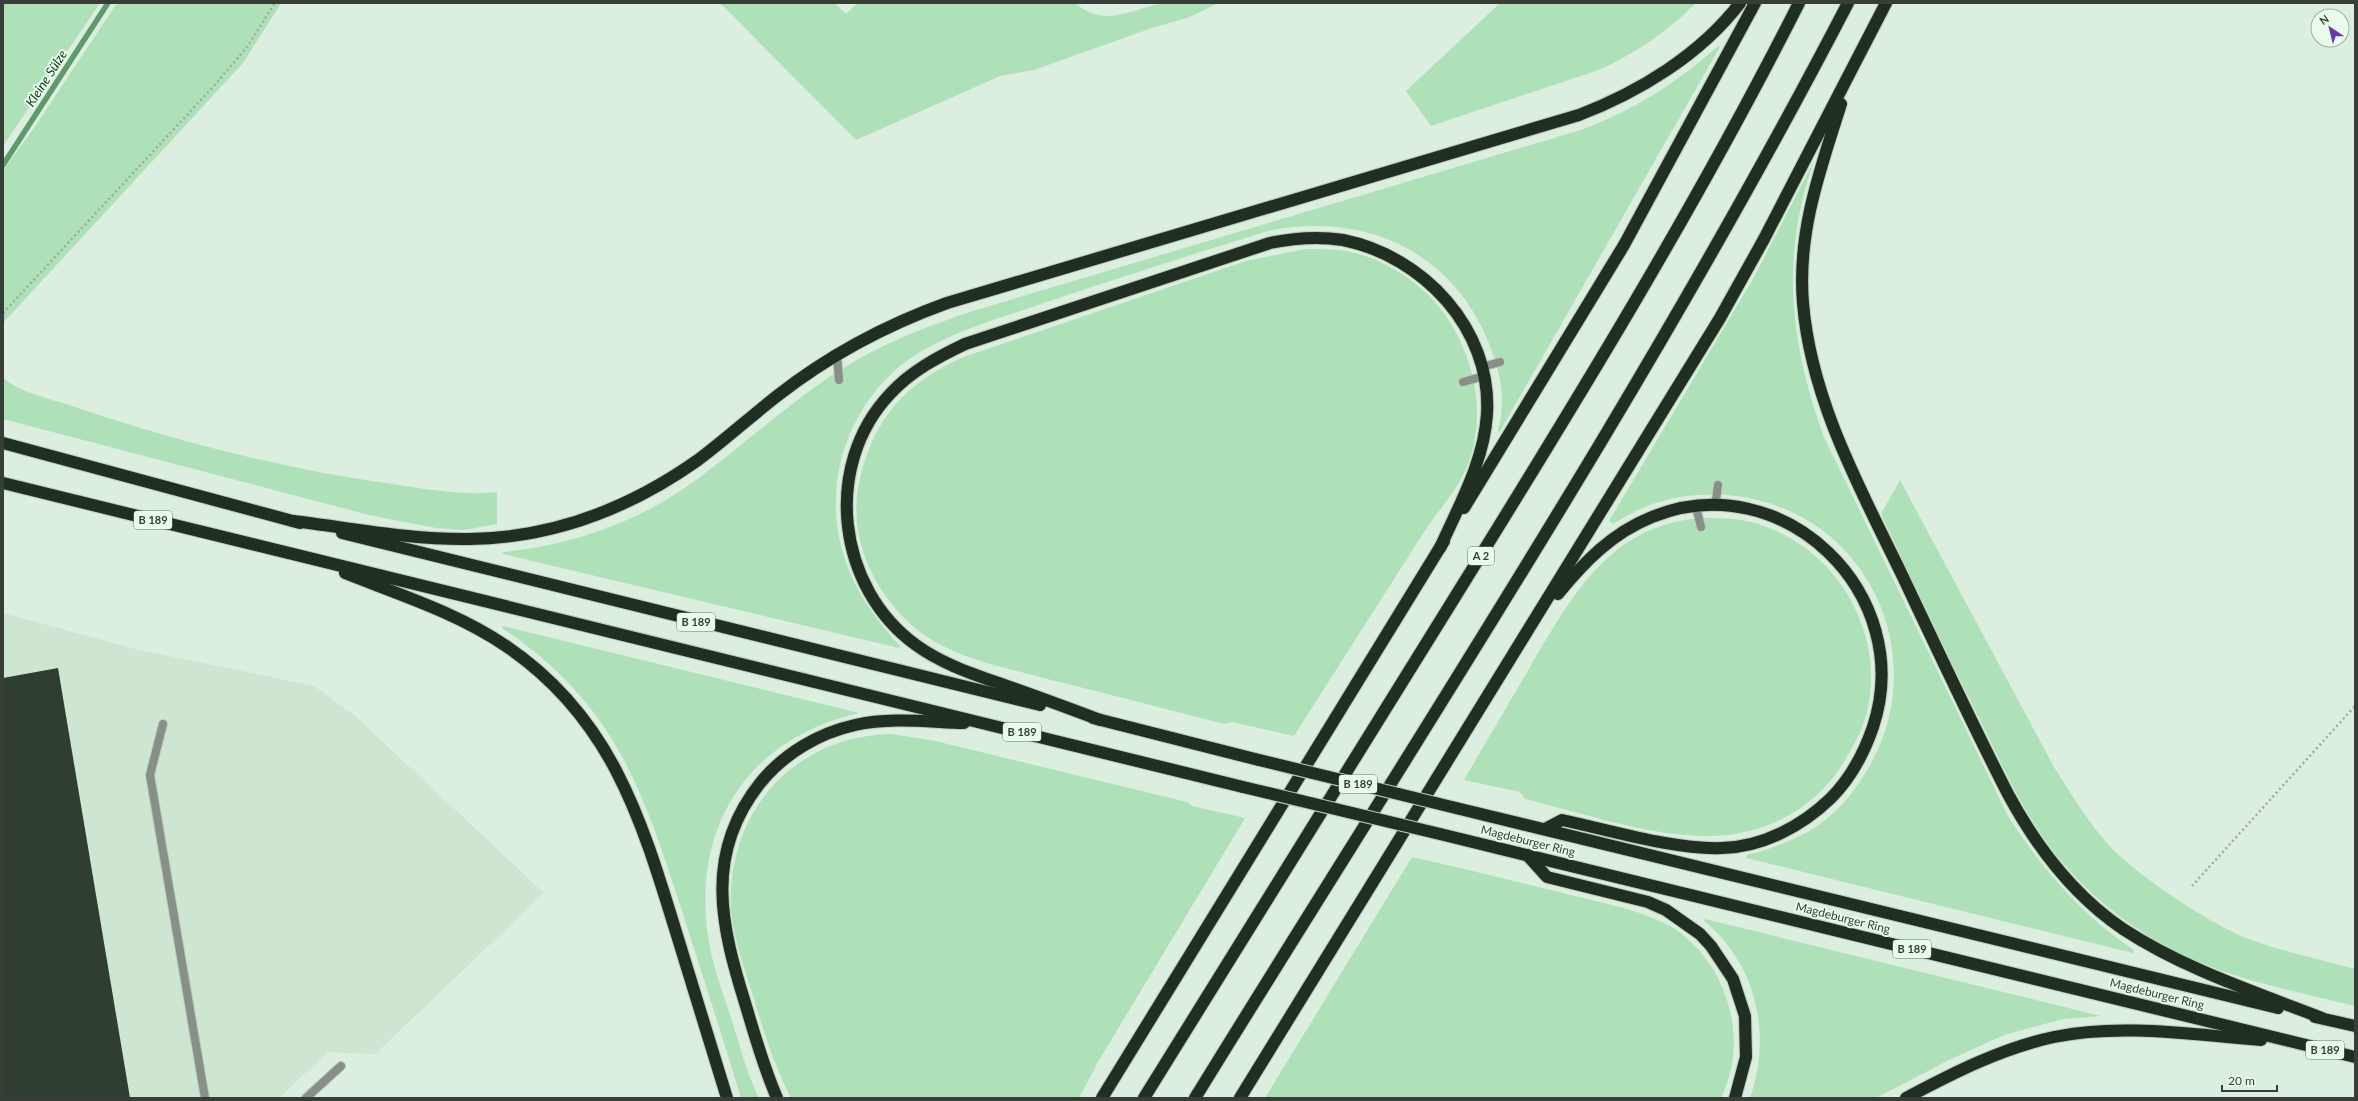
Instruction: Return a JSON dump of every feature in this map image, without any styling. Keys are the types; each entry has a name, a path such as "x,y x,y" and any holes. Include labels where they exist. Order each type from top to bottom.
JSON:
{"highway":[{"path":"293,521 425,537 470,539 528,533 596,516 647,492 683,470 788,388 837,355 901,322 947,303 1579,115 1616,100 1664,71 1712,34 1740,3"},
{"path":"1102,1098 1440,548 1624,245 1755,3"},
{"name":"A 2","path":"1144,1098 1580,395 1663,254 1740,116 1799,3"},
{"path":"1195,1098 1643,372 1736,213 1848,3"},
{"path":"1240,1098 1720,318 1764,240 1886,3"},
{"path":"1851,73 1819,171 1806,224 1803,259 1803,302 1810,350 1824,403 1859,486 1995,770 2021,818 2052,862 2082,895 2110,919 2168,954 2322,1018"},
{"path":"1100,720 949,665 924,650 902,633 882,613 871,596 853,558 849,541 846,511 848,482 865,429 880,404 900,384 921,367 965,344 1248,249 1285,240 1305,238 1343,240 1370,248 1400,262 1440,292 1451,305 1469,333 1483,371 1487,412 1483,444 1472,477 1440,548"},
{"name":"B 189","path":"3,443 293,521 613,602 1100,720"},
{"name":"B 189","path":"3,484 988,724"},
{"path":"1524,638 1576,573 1599,549 1615,537 1654,516 1696,507 1715,506 1756,511 1789,523 1818,544 1840,564 1854,581 1873,621 1880,646 1882,664 1879,705 1864,751 1838,791 1812,816 1780,834 1742,846 1722,848 1675,844 1562,820 1545,829"},
{"path":"303,557 442,612 491,637 531,664 583,720 612,761 641,822 727,1098"},
{"name":"Magdeburger Ring","path":"1100,720 2355,1026"},
{"path":"777,1098 763,1062 730,954 723,916 722,883 727,851 744,808 767,776 795,751 819,737 843,728 883,721 988,724"},
{"name":"Magdeburger Ring","path":"988,724 2355,1057"},
{"path":"1528,855 1547,877 1634,898 1666,910 1700,934 1711,946 1732,979 1745,1016 1746,1057 1735,1098"},
{"path":"1906,1098 1998,1054 2056,1037 2105,1032 2145,1032 2296,1042"},
{"path":"1250,1098 1268,1052"},
{"path":"1099,1098 1109,1087"}],"lane":[{"path":"837,355 839,380"},
{"path":"1463,382 1500,362"},
{"path":"1715,506 1718,485"},
{"path":"1696,507 1700,527"},
{"path":"163,724 150,775 205,1098"},
{"path":"306,1098 341,1066"}],"path":[{"path":"3,313 213,87 247,47 274,3"},
{"path":"2192,886 2355,706"}],"shaded area":[{"path":"3,613 135,649 314,686 355,716 544,893 375,1054 328,1052 279,1098 3,1098"}],"green space":[{"path":"3,3 100,3 3,146"},
{"path":"117,3 281,3 243,63 3,323 3,170 34,128"},
{"path":"720,3 835,3 846,14 857,3 1075,3 1087,11 1098,15 1109,16 1120,15 1166,3 1218,3 1190,17 1152,28 1034,70 1000,76 856,140"},
{"path":"1500,3 1696,3 1651,41 1599,70 1431,126 1406,91"},
{"path":"1718,46 1720,47 1499,433 1498,430 1501,418 1502,394 1498,371 1485,333 1465,300 1441,273 1413,252 1381,237 1346,228 1308,226 1268,231 1100,284 969,329 951,336 916,355 900,366 886,379 863,409 853,426 846,444 837,481 837,521 840,542 853,579 873,614 900,646 899,648 503,554 503,552 555,544 580,537 604,529 652,508 696,480 794,402 828,378 881,347 937,323 976,310 1581,130 1619,114 1671,84"},
{"path":"1814,161 1803,197 1796,232 1793,266 1794,300 1797,334 1803,368 1812,402 1824,437 2008,816 2035,855 2064,890 2097,922 2134,950 2133,953 1746,858 1747,855 1774,847 1800,836 1816,827 1832,815 1846,800 1869,767 1887,724 1894,679 1890,636 1876,595 1852,559 1821,529 1782,508 1736,496 1687,496 1656,503 1642,508 1613,524 1609,521 1753,279"},
{"path":"1305,249 1342,250 1361,254 1387,265 1412,281 1424,291 1443,312 1462,344 1473,379 1477,416 1476,434 1472,452 1458,485 1424,532 1294,736 1232,722 1224,724 977,660 935,642 898,612 883,593 871,572 862,549 857,526 856,502 866,457 874,438 883,421 895,405 908,392 941,368 961,358 1246,261"},
{"path":"3,378 11,384 38,396 153,432 232,453 312,471 431,490 458,493 497,492 497,524 464,530 436,528 369,515 3,419"},
{"path":"1900,480 2054,767 2085,815 2106,842 2135,869 2153,883 2194,910 2233,932 2275,948 2355,969 2355,1006 2264,984 2198,962 2177,952 2138,930 2120,917 2086,888 2056,855 2034,823 2001,763 1881,514"},
{"path":"1702,518 1726,518 1749,521 1791,538 1814,555 1835,576 1851,600 1863,626 1869,654 1871,683 1867,712 1861,731 1852,749 1835,775 1823,789 1796,811 1763,827 1728,835 1704,836 1652,831 1600,819 1525,799 1520,792 1464,780 1546,640 1579,590 1597,568 1618,549 1642,534 1670,523"},
{"path":"503,626 859,713 820,725 787,743 759,765 736,792 720,823 709,858 705,896 708,936 712,958 744,1060 759,1098 741,1098 653,826 637,787 619,752 598,719 572,687 541,657 502,628"},
{"path":"891,734 931,740 1187,802 1192,806 1245,818 1098,1062 1079,1098 791,1098 769,1047 740,955 734,929 731,890 736,858 746,828 760,802 780,779 803,761 829,747 859,738"},
{"path":"1412,857 1623,908 1659,920 1681,933 1698,949 1710,965 1720,983 1732,1020 1734,1040 1733,1060 1721,1098 1265,1098"},
{"path":"1705,919 2101,1016 2063,1019 2004,1035 1949,1060 1876,1098 1750,1098 1757,1074 1760,1050 1759,1026 1755,1002 1748,979 1737,958 1722,938 1704,921"}],"building":[{"path":"58,668 130,1098 3,1098 3,678"}],"waterway":[{"name":"Kleine Sülze","path":"3,165 108,3"}]}
